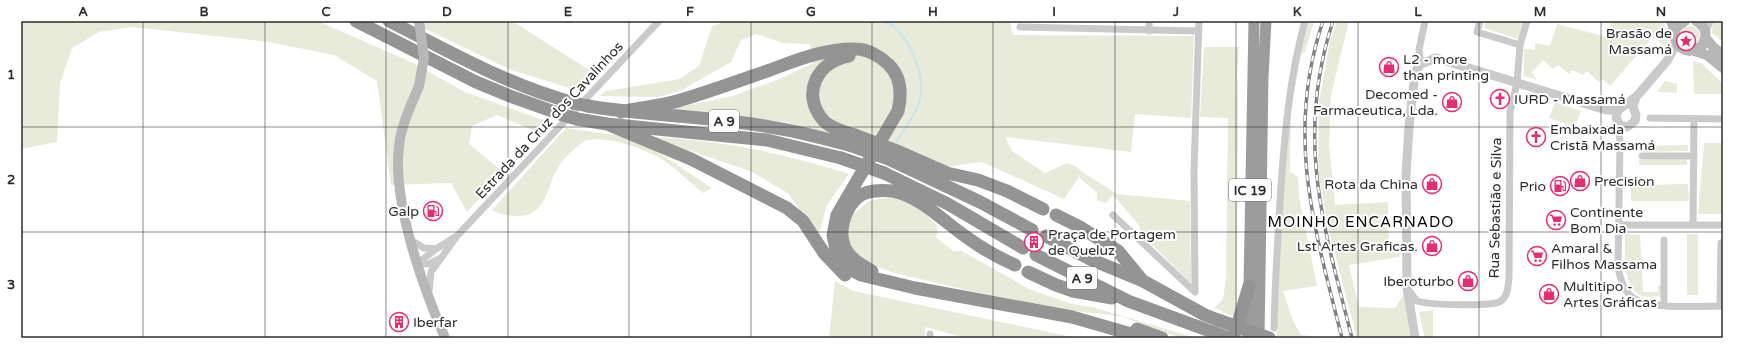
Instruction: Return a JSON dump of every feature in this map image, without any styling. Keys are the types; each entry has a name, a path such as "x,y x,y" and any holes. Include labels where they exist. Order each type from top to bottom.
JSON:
{"highway":[{"name":"A 9","path":"356,21 476,82 510,96 577,119 607,124 767,140 842,158 884,173 948,204 1023,248"},
{"name":"A 9","path":"389,21 450,53 515,84 574,103 621,112 700,118 769,126 852,140 894,155 1032,230"},
{"name":"IC 19","path":"1248,338 1254,21"},
{"name":"IC 19","path":"1259,338 1263,77 1266,21"},
{"path":"621,112 680,101 786,64 837,50 857,48 870,52 882,58 893,68 899,81 902,96 894,118 837,215 833,235 836,250 848,268 861,275 915,288 956,294 1072,317 1145,338"},
{"path":"834,264 826,236 827,223 832,212 882,129 891,110 894,97 892,84 887,72 876,62 865,57 851,56 838,58 826,64 818,75 813,91 816,108 824,121 852,140"},
{"path":"607,124 691,159 787,208 803,220 824,253 852,280 873,287 1100,332 1121,338"},
{"path":"894,155 947,173 978,180 999,188 1043,209"},
{"path":"956,294 875,272 858,264 846,249 842,232 846,212 859,196 875,191 894,191 911,197 987,252 1015,265"},
{"path":"1056,215 1080,227 1118,251 1143,281"},
{"name":"A 9","path":"1046,236 1090,259 1143,281 1206,315 1271,333"},
{"name":"A 9","path":"1036,255 1128,301 1229,338"},
{"path":"1028,272 1073,291 1128,301"},
{"path":"1233,338 1240,322 1249,286"},
{"path":"1072,317 1102,320 1136,328 1162,338"}],"main road":[{"path":"419,21 424,58 419,86 401,135 398,161 402,204 411,240 429,298 445,338"},
{"path":"1671,21 1675,36 1682,49 1706,55 1723,68"},
{"path":"1675,36 1677,27 1685,21"},
{"path":"1696,21 1700,24 1713,47 1723,55"},
{"path":"1690,51 1702,46 1706,34"}],"street":[{"name":"Estrada da Cruz dos Cavalinhos","path":"429,298 430,278 439,259 457,236 659,21"},
{"path":"1149,21 1149,31"},
{"path":"1113,215 1195,292 1194,170 1199,21"},
{"path":"1271,333 1288,106 1296,52 1305,21"},
{"path":"1421,64 1419,50 1425,21"},
{"path":"1480,21 1477,32 1520,45"},
{"name":"Rua Sebastião e Silva","path":"1407,287 1413,298 1426,303 1495,304 1503,300 1507,293 1509,278 1510,112 1516,83 1520,45 1527,21"},
{"path":"1706,34 1709,21"},
{"path":"1020,27 1080,25 1149,31 1198,31"},
{"path":"1617,114 1636,97 1666,61 1673,50 1675,36"},
{"path":"1666,61 1678,53 1690,51"},
{"path":"1415,338 1407,287 1407,156 1415,72 1421,64 1436,58 1617,114 1624,127 1630,126"},
{"path":"1620,142 1623,135 1635,121 1635,112 1632,107 1636,97"},
{"path":"1617,114 1630,107 1635,112"},
{"path":"1617,114 1620,142 1618,267 1622,284 1632,298 1649,305 1722,306 1721,243"},
{"path":"1650,118 1723,119"},
{"path":"1694,119 1694,224"},
{"path":"1642,156 1694,156"},
{"path":"1618,225 1723,225"},
{"name":"Estrada da Cruz dos Cavalinhos","path":"418,263 436,249 457,236"},
{"path":"411,240 424,248 436,249"},
{"path":"1664,240 1664,305"},
{"path":"418,263 429,264 439,259"}],"green space":[{"path":"21,21 318,21 413,63 465,92 551,123 535,131 497,115 472,126 469,144 503,172 467,212 451,183 391,185 377,81 334,55 269,42 132,27 99,32 72,48 60,84 57,142 21,149"},
{"path":"409,21 512,21 597,75 583,92 511,70"},
{"path":"727,21 1010,21 1013,35 1194,36 1191,118 1135,114 1131,152 1005,137 1012,151 1045,173 1067,163 1077,167 1082,172 1117,194 1190,201 1191,283 1141,234 1139,225 1113,195 1106,203 1097,200 1097,193 1079,177 1064,199 982,162 945,167 786,122 664,110 733,96 782,78 813,63 810,44 783,43 756,34 741,40 731,62 682,90 659,97 600,96 606,91 679,79 699,66 712,26"},
{"path":"1309,21 1314,21 1305,52 1301,55 1291,110 1290,172 1298,177 1299,197 1317,286 1283,291 1293,321 1301,335 1327,338 1284,338 1277,336 1276,291 1283,177 1289,109 1297,61"},
{"path":"1337,21 1349,21 1331,95 1329,144 1335,205 1388,202 1389,250 1400,253 1399,257 1349,265 1359,307 1395,308 1404,294 1410,338 1357,338 1327,223 1318,170 1319,102 1330,41"},
{"path":"1486,21 1523,21 1518,39 1484,28"},
{"path":"1612,21 1663,21 1669,35 1666,48 1656,39 1652,38 1610,86 1603,79 1599,82 1587,71 1583,75 1572,70 1569,74 1558,65 1553,69 1543,60 1532,72 1537,80 1524,76 1524,49 1535,50 1535,43 1550,46 1557,24 1607,37"},
{"path":"1713,21 1723,21 1723,38 1721,40 1712,33"},
{"path":"1690,26 1697,29 1700,36 1697,43 1690,46 1683,43 1680,36 1683,29"},
{"path":"1204,47 1239,47 1237,78 1237,318 1214,308 1223,299 1226,279 1228,118 1200,117"},
{"path":"1693,61 1701,63 1723,84 1723,94 1694,94"},
{"path":"1665,81 1677,84 1677,93 1657,92"},
{"path":"1555,102 1581,111 1575,127 1549,118"},
{"path":"566,128 622,136 650,147 712,188 703,193 676,169 658,157 643,150 614,141 596,139 585,141 576,147 561,163 545,198 535,211 528,215 514,216 502,214 492,210"},
{"path":"650,137 726,144 800,160 849,174 827,205 818,237 788,193 750,171"},
{"path":"1704,143 1723,143 1723,214 1698,214"},
{"path":"1688,145 1688,151 1640,152 1640,146"},
{"path":"1687,159 1687,165 1639,165 1639,160"},
{"path":"1688,184 1689,201 1631,201 1631,185"},
{"path":"891,197 912,204 928,216 938,227 936,237 953,251 962,251 1029,289 1072,304 1092,307 1196,338 1180,338 1120,316 1066,310 1003,299 895,273 863,262 850,249 847,238 849,217 869,201"},
{"path":"1625,234 1640,235 1643,292 1658,292 1658,286 1662,286 1662,296 1644,297 1635,292 1630,285 1627,277 1625,260"},
{"path":"1687,234 1698,234 1698,295 1687,295"},
{"path":"835,281 853,291 1077,338 965,338 925,327 925,338 829,338"},
{"path":"1433,310 1433,338 1425,338 1419,312"}],"waterway":[{"path":"881,21 892,25 906,41 916,62 921,84 921,95 916,110 896,142"}],"railway":[{"path":"1323,21 1312,63 1306,103 1305,142 1308,180 1314,219 1342,338"},
{"path":"1333,21 1322,64 1316,104 1315,143 1317,181 1331,257 1352,338"}],"place":[{"name":"Brasão de Massamá","path":"1686,41"},
{"name":"L2 - more than printing","path":"1389,67"},
{"name":"IURD - Massamá","path":"1500,99"},
{"name":"Decomed - Farmaceutica, Lda.","path":"1452,102"},
{"name":"Embaixada Cristã Massamá","path":"1536,137"},
{"name":"Precision","path":"1580,181"},
{"name":"Rota da China","path":"1432,184"},
{"name":"Prio","path":"1560,186"},
{"name":"Galp","path":"433,211"},
{"name":"Continente Bom Dia","path":"1556,220"},
{"name":"Praça de Portagem de Queluz","path":"1034,242"},
{"name":"Lst Artes Graficas.","path":"1432,246"},
{"name":"Amaral & Filhos Massama","path":"1537,256"},
{"name":"Iberoturbo","path":"1468,281"},
{"name":"Multitipo - Artes Gráficas","path":"1549,294"},
{"name":"Iberfar","path":"399,322"}],"district":[{"name":"MOINHO ENCARNADO","path":"1361,222"}]}
